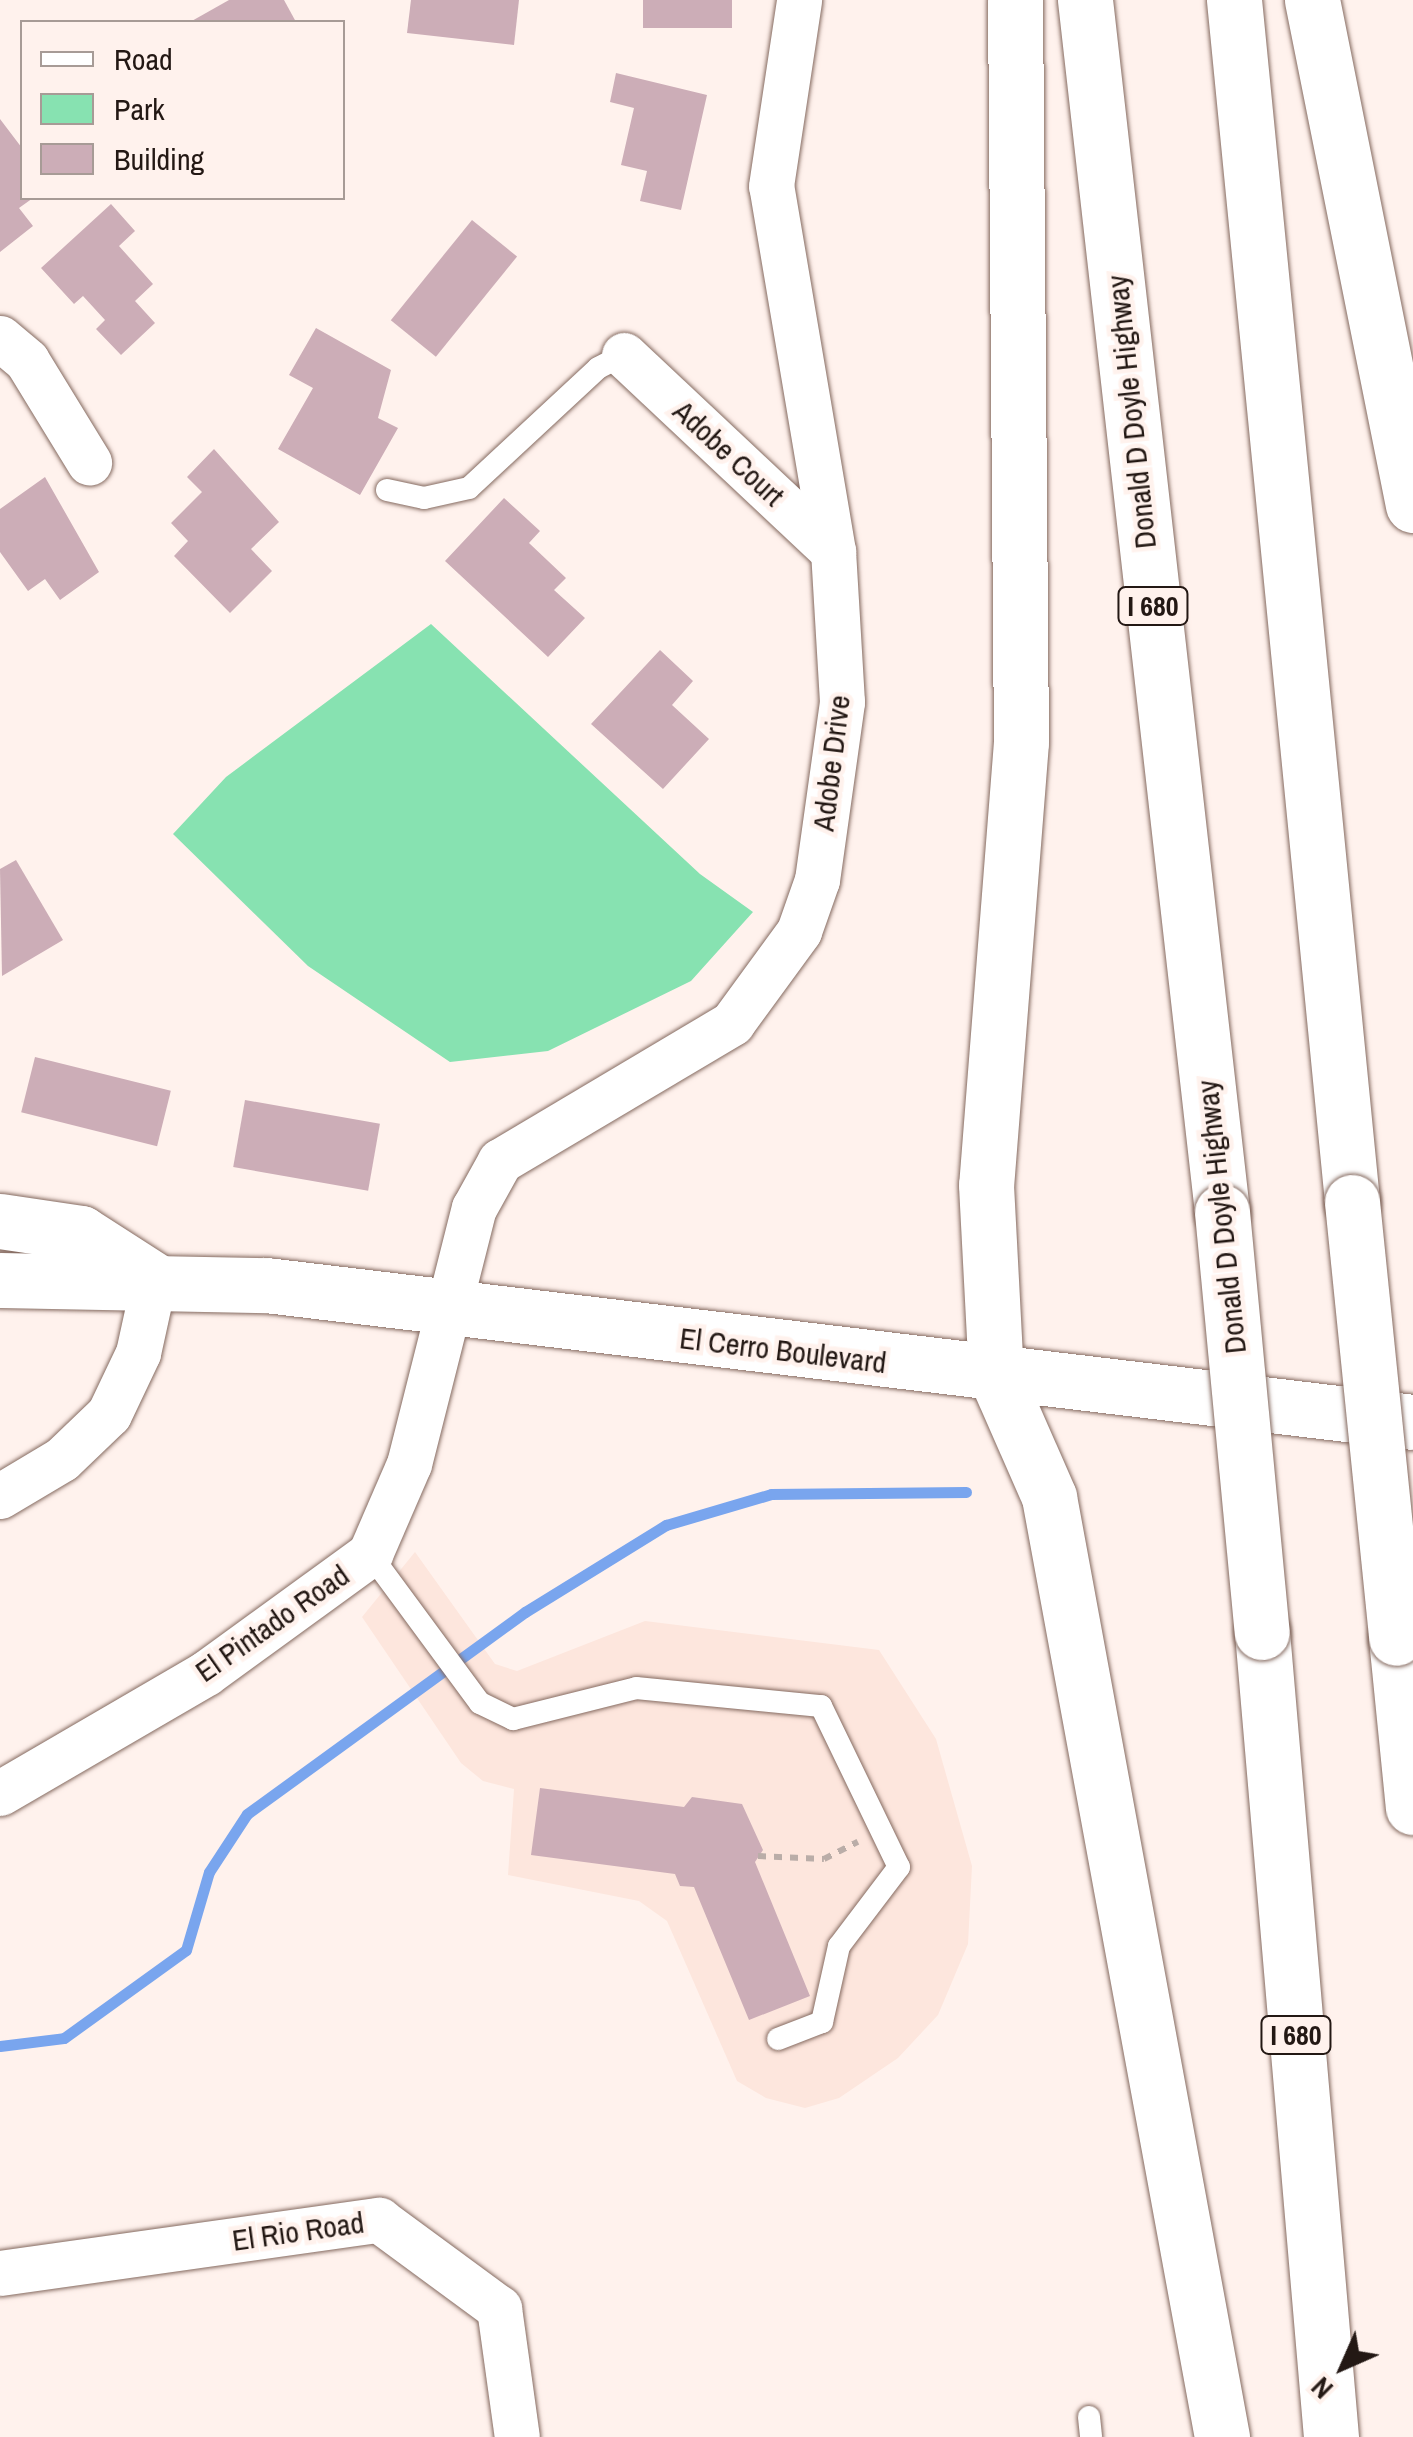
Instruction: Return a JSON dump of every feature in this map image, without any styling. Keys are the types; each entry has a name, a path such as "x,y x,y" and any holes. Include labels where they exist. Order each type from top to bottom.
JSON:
{"main road":[{"path":"1015,0 1021,742 986,1185 996,1376 1049,1497 1222,2437"},
{"name":"Donald D Doyle Highway","path":"1084,0 1222,1212 1331,2437"},
{"path":"1234,0 1413,1808"},
{"path":"1312,0 1413,505"},
{"name":"El Cerro Boulevard","path":"0,1221 81,1233 154,1280"},
{"name":"El Cerro Boulevard","path":"0,1280 69,1286 154,1280 444,1305 996,1376 1413,1422"}],"street":[{"name":"Adobe Drive","path":"444,1305 474,1208 500,1161 732,1023 799,931 816,880 842,702 834,551 771,186 799,0"},
{"path":"0,338 27,360 89,462"},
{"name":"Adobe Court","path":"624,355 834,551"},
{"path":"0,1496 62,1459 109,1414 138,1353 154,1280"},
{"name":"El Pintado Road","path":"0,1793 206,1673 370,1554 409,1464 444,1305"},
{"name":"El Rio Road","path":"0,2273 380,2220 498,2308 517,2437"}],"lane":[{"path":"388,490 424,498 469,488 598,368 624,355"},
{"path":"370,1554 480,1703 513,1719 636,1688 821,1706 899,1867 839,1946 822,2022 778,2038"}],"path":[{"path":"758,1856 824,1859 881,1831"}],"shaded area":[{"path":"415,1552 495,1664 517,1671 645,1621 879,1650 936,1739 972,1866 968,1944 938,2015 898,2058 839,2098 805,2108 766,2098 737,2081 667,1921 639,1901 508,1875 514,1789 483,1781 461,1763 362,1617"}],"green space":[{"path":"431,624 700,874 753,912 691,981 548,1051 450,1062 308,966 173,834 226,777"}],"building":[{"path":"229,0 284,0 295,20 194,20"},
{"path":"411,0 519,0 514,45 407,33"},
{"path":"643,0 732,0 732,28 643,28"},
{"path":"616,73 707,95 681,210 640,201 647,171 621,165 634,108 610,102"},
{"path":"0,119 20,145 20,200 30,200 19,208 33,226 0,252"},
{"path":"111,204 135,231 119,246 153,284 135,301 155,323 121,355 96,329 105,320 83,296 74,304 41,268"},
{"path":"472,220 517,257 436,357 391,320"},
{"path":"316,328 391,370 378,418 398,428 360,495 278,449 313,388 289,375"},
{"path":"214,449 279,522 251,549 272,571 230,613 174,556 188,541 171,523 202,492 187,477"},
{"path":"45,477 99,572 60,600 45,579 28,591 0,552 0,509"},
{"path":"504,498 540,531 529,543 566,578 554,590 585,618 548,657 445,561"},
{"path":"660,650 693,681 672,705 709,739 663,789 591,724"},
{"path":"16,860 63,940 2,976 0,869"},
{"path":"35,1057 171,1091 157,1146 21,1112"},
{"path":"245,1100 380,1124 368,1191 233,1167"},
{"path":"540,1788 684,1807 692,1797 742,1804 763,1850 755,1862 810,1996 749,2020 694,1887 680,1886 675,1874 531,1855"}],"waterway":[{"path":"0,2046 64,2038 186,1950 209,1872 247,1814 525,1612 666,1525 771,1494 966,1492"}]}
